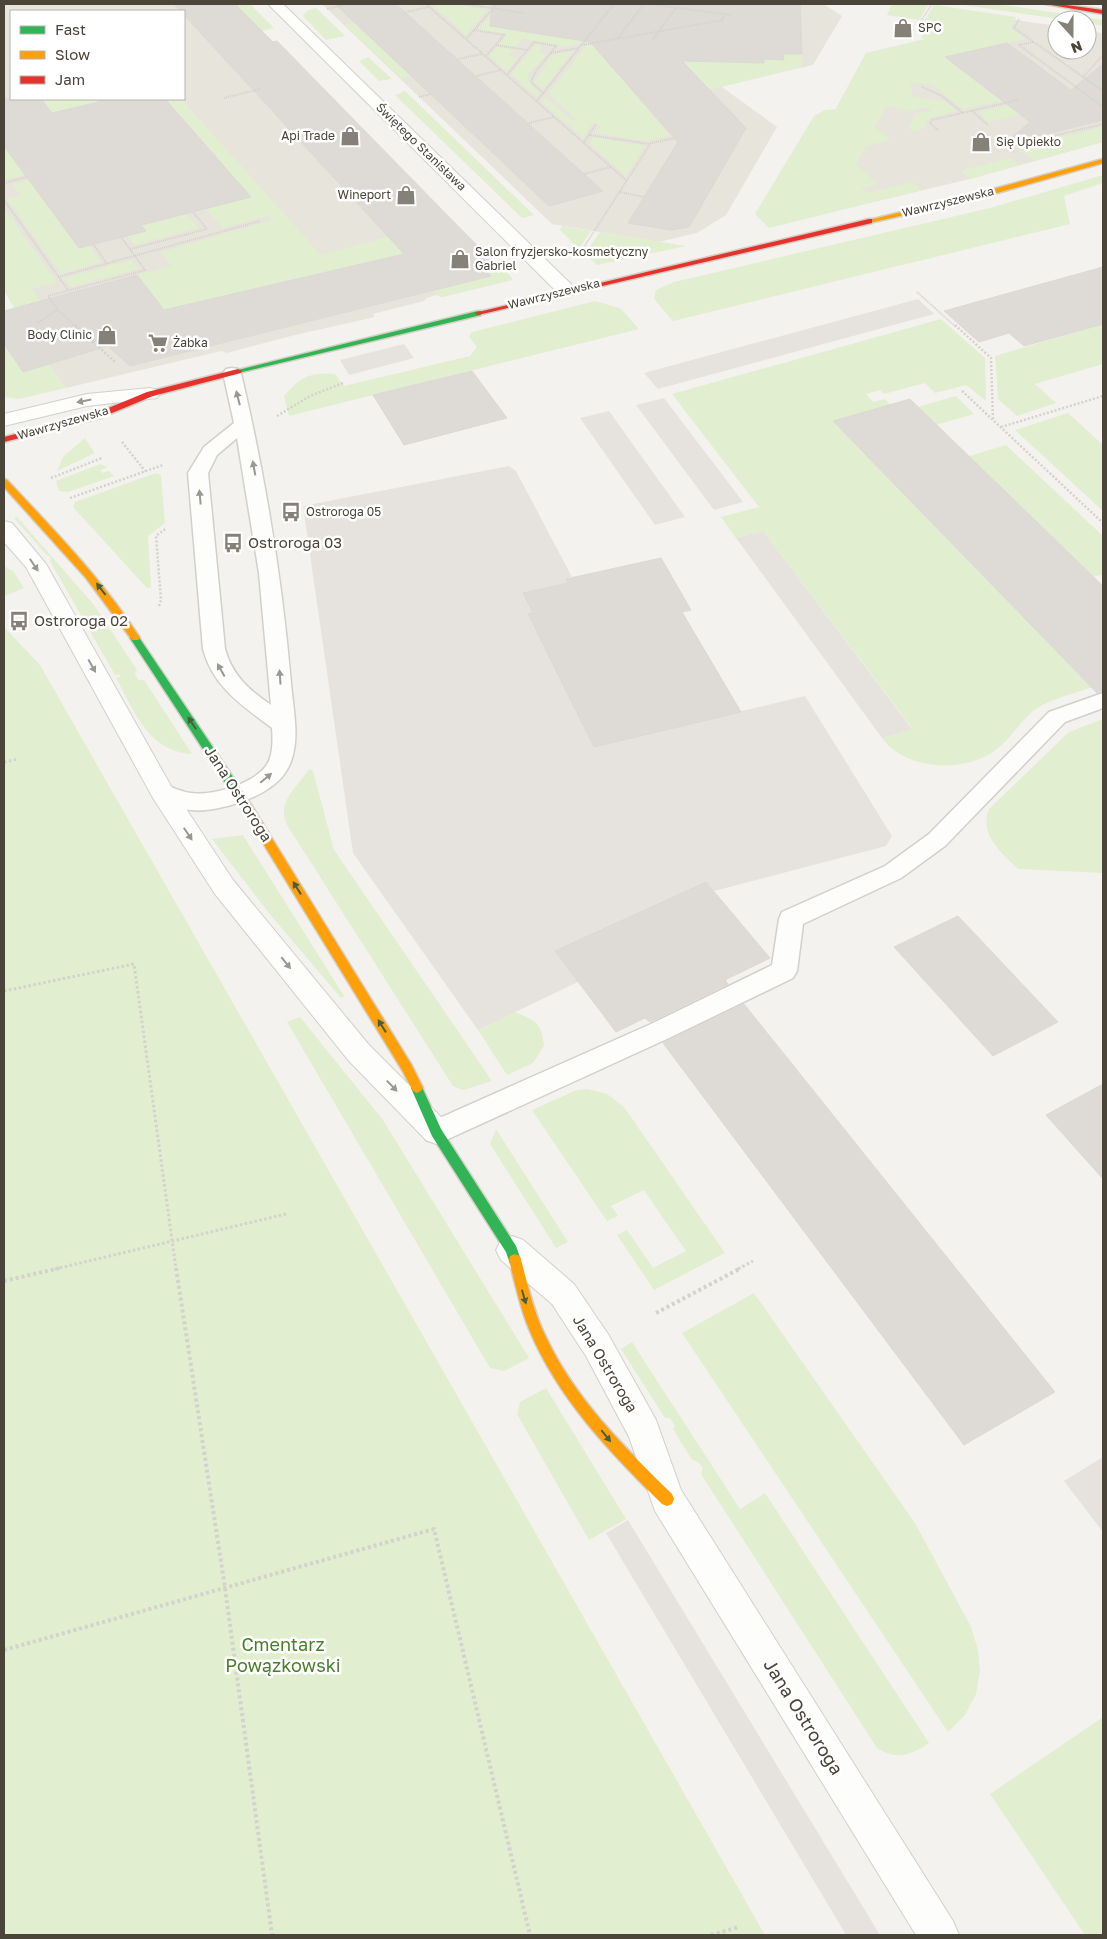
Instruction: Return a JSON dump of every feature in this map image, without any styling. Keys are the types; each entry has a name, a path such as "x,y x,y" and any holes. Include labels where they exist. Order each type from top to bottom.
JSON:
{"street":[{"name":"Świętego Stanisława","path":"275,4 567,291"},
{"path":"1048,4 1103,12"},
{"name":"Wawrzyszewska","path":"4,440 97,416 150,394 232,373 567,291 973,197 1103,161"},
{"name":"Wawrzyszewska","path":"4,420 88,400 150,394"},
{"name":"Jana Ostroroga","path":"4,482 84,568 110,600 238,793 407,1067 436,1132 512,1250 563,1294 601,1352 644,1431 667,1499"},
{"name":"Jana Ostroroga","path":"4,528 35,564 162,792 224,887 359,1053 436,1132"},
{"name":"Jana Ostroroga","path":"512,1250 526,1302 539,1338 573,1396 614,1446 667,1499 938,1935"}],"lane":[{"path":"162,792 178,801 194,803 220,799 259,784 278,767 283,725 279,664 254,467 232,373"},
{"path":"244,424 212,449 203,461 198,473 214,649 219,666 232,685 283,725"},
{"path":"436,1132 660,1031 784,971 791,919 893,872 937,840 1057,716 1103,700"}],"path":[{"path":"337,6 348,4"},
{"path":"426,4 627,181"},
{"path":"464,4 525,13"},
{"path":"466,39 497,4"},
{"path":"537,101 614,4"},
{"path":"617,38 644,4"},
{"path":"648,4 731,15"},
{"path":"919,24 932,4"},
{"path":"406,12 430,6"},
{"path":"653,39 676,8"},
{"path":"582,44 723,20 724,15"},
{"path":"1017,23 1014,28 1103,91"},
{"path":"474,30 504,35 486,56"},
{"path":"507,75 534,42 556,46 536,70 531,82 544,94"},
{"path":"1033,42 1019,45 1103,107"},
{"path":"496,45 527,50"},
{"path":"550,53 580,48"},
{"path":"458,59 483,54"},
{"path":"1083,77 1103,55"},
{"path":"477,76 501,70"},
{"path":"922,87 942,96 963,113"},
{"path":"224,98 260,89"},
{"path":"416,98 431,94"},
{"path":"938,130 930,123 932,120 1018,100"},
{"path":"972,111 988,124"},
{"path":"529,123 554,117"},
{"path":"584,142 596,124"},
{"path":"589,134 650,144 674,138"},
{"path":"580,253 650,144"},
{"path":"584,174 612,167"},
{"path":"4,182 27,177"},
{"path":"620,192 644,196"},
{"path":"4,200 68,290"},
{"path":"130,249 206,229 193,212"},
{"path":"58,277 260,221"},
{"path":"120,366 58,310 48,296 145,270 121,238"},
{"path":"94,245 107,264"},
{"path":"917,292 991,358 993,420"},
{"path":"37,324 58,310"},
{"path":"277,416 310,396 348,381"},
{"path":"962,391 1103,523"},
{"path":"1000,427 1103,396"},
{"path":"116,435 145,471"},
{"path":"47,480 102,458"},
{"path":"68,498 164,465"},
{"path":"4,762 18,759"},
{"path":"4,991 134,964 172,1241 225,1588 272,1935"},
{"path":"4,1280 286,1214"},
{"path":"656,1313 753,1261"},
{"path":"4,1650 434,1529 530,1935"},
{"path":"710,1935 740,1928"}],"shaded area":[{"path":"4,4 235,4 512,280 442,297 437,295 424,301 373,314 375,317 227,353 221,351 66,388 48,364 23,372 4,347 4,315 16,311 4,290"},
{"path":"322,4 823,4 842,16 813,65 722,87 777,127 726,215 697,233 659,242 552,224"},
{"path":"976,14 1047,25 1047,60 1097,60 1097,32 1103,33 1103,142 970,179 877,201 812,153 866,53 972,29"},
{"path":"918,299 934,314 658,389 644,373"},
{"path":"404,344 414,358 349,375 340,360"},
{"path":"664,398 743,502 714,510 636,405"},
{"path":"609,411 685,517 655,525 580,418"},
{"path":"509,466 516,471 572,577 567,578 568,583 524,593 533,613 528,615 594,746 805,696 892,836 886,846 714,891 706,882 556,951 578,982 478,1030 353,853 303,506"},
{"path":"763,531 912,729 882,738 736,538"},
{"path":"1103,1457 1103,1532 1064,1481"},
{"path":"628,1520 880,1935 846,1935 606,1533"}],"green space":[{"path":"235,4 250,4 274,28 262,31"},
{"path":"431,4 451,4 487,10 466,35"},
{"path":"587,4 610,4 578,44 558,48 560,45 523,39 515,47 499,45 507,34 478,29 495,11 506,29 560,38"},
{"path":"884,4 929,4 919,20 887,15 892,5"},
{"path":"957,4 997,4 1047,12 1047,17"},
{"path":"934,5 1016,17 1011,28 1026,39 945,57 1002,101 963,109 931,84 911,83 912,96 946,102 957,111 929,118 925,123 928,127 913,131 909,127 915,114 931,111 925,107 912,111 886,106 875,127 891,140 866,146 856,164 878,184 861,188 866,193 913,182 923,190 769,228 755,214 814,116 825,110 836,109 866,53 925,39 921,38 927,25 922,24"},
{"path":"316,8 345,36 326,40 303,16 308,10"},
{"path":"1097,19 1103,20 1103,26 1097,25"},
{"path":"731,20 731,62 764,63 764,59 783,60 783,54 802,54 802,67 709,90 674,53 610,64 670,136 644,141 595,133 601,125 593,123 583,138 542,102 545,97 571,120 578,120 548,94 586,45"},
{"path":"355,23 411,76 400,78 344,25"},
{"path":"536,44 543,45 538,52 547,54 528,75 529,82 540,93 537,97 511,74"},
{"path":"497,47 514,49 509,56 518,58 507,71 489,56"},
{"path":"573,51 543,90 534,82 553,54"},
{"path":"368,57 392,79 379,81 359,61"},
{"path":"405,91 534,215 522,218 395,95"},
{"path":"42,100 95,100 97,102 52,113"},
{"path":"164,100 182,100 321,255 394,235 410,253 164,310 137,275 171,266 160,252 272,220 268,216 223,228 206,209 250,197"},
{"path":"1022,103 1033,111 989,122 980,114 981,111"},
{"path":"1103,127 1103,142 1035,161 1018,148"},
{"path":"593,137 645,146 626,176 589,143"},
{"path":"4,146 25,175 4,180"},
{"path":"1010,158 1020,165 970,179 960,171"},
{"path":"1103,175 1103,183 1064,196 1070,224 673,321 654,299 656,290 674,282 990,208"},
{"path":"29,180 79,248 89,246 101,262 61,274 6,198 20,195 12,184"},
{"path":"4,208 57,282 32,289 48,313 4,325 4,315 16,311 4,290"},
{"path":"187,214 199,228 134,245 127,236 145,231 142,226"},
{"path":"562,226 591,231 579,249 560,230"},
{"path":"600,232 686,246 597,265 585,254"},
{"path":"131,260 139,269 71,287 64,278"},
{"path":"499,265 512,280 442,297 437,295 430,286"},
{"path":"595,301 620,308 639,329 289,416 284,396 295,384 306,377 318,374 335,374 344,386 470,356 477,347 469,337 472,332"},
{"path":"941,319 985,358 986,401 966,385 935,393 925,383 884,394 880,390 866,394 873,402 885,399 890,405 833,421 1082,678 1103,670 1103,684 1061,697 1039,707 993,752 980,759 950,765 934,765 905,757 892,749 882,738 912,728 763,531 736,538 721,517 759,507 672,394"},
{"path":"1103,324 1103,364 1035,384 1056,403 1017,416 998,399 995,356"},
{"path":"4,347 23,372 48,364 66,388 19,399 4,397"},
{"path":"956,396 974,414 936,425 918,407"},
{"path":"1068,413 1103,445 1103,511 1015,430"},
{"path":"85,438 94,452 93,454 57,471 63,457"},
{"path":"1006,445 1103,536 1103,575 1093,576 969,456"},
{"path":"100,464 107,467 101,470 102,473 109,471 114,476 68,492 59,491 56,481"},
{"path":"156,473 161,475 165,523 148,536 151,587 147,588 73,507 75,502"},
{"path":"17,517 94,605 137,670 135,674 138,680 144,680 192,754 177,752 165,746 145,728 116,678 120,677 119,674 115,675 50,561 51,558 14,518"},
{"path":"4,566 13,571 24,588 5,596"},
{"name":"Cmentarz Powązkowski","path":"4,627 40,665 765,1935 4,1935"},
{"path":"1103,719 1103,873 1018,869 989,835 987,818 989,809 1069,732"},
{"path":"309,769 313,771 334,850 492,1081 463,1090 453,1086 287,825 284,816 286,801"},
{"path":"243,835 344,996 341,998 268,912 212,839"},
{"path":"515,1012 536,1023 541,1032 544,1046 533,1063 507,1075 478,1030"},
{"path":"300,1017 383,1120 529,1358 504,1371 490,1368 287,1022"},
{"path":"588,1089 607,1094 624,1107 725,1253 654,1290 617,1235 627,1230 653,1268 686,1251 644,1190 611,1206 618,1216 607,1221 532,1110 577,1090"},
{"path":"496,1129 568,1242 556,1248 490,1144"},
{"path":"754,1293 915,1523 971,1627 978,1650 980,1671 976,1694 965,1715 948,1732 682,1333"},
{"path":"632,1342 740,1509 765,1493 929,1743 916,1751 903,1755 890,1754 877,1748 701,1474 703,1468 698,1462 692,1460 673,1429 675,1426 670,1418 665,1418 621,1349"},
{"path":"546,1388 626,1519 589,1540 517,1414 520,1402"},
{"path":"1103,1717 1103,1935 1085,1935 990,1794"}],"building":[{"path":"174,4 235,4 273,42 277,41 497,266 485,269 491,276 130,366 108,346 23,372 4,343 4,311 137,275 164,310 404,254 185,16 185,10 179,10"},
{"path":"335,4 396,4 603,191 549,206"},
{"path":"492,4 800,4 802,54 783,54 784,60 764,59 764,63 682,61 746,128 689,227 671,230 628,223 678,142 590,42 490,26"},
{"path":"1007,43 1071,90 1103,64 1103,120 1002,145 1030,122 945,57"},
{"path":"4,99 42,100 52,113 108,100 166,100 251,197 141,225 146,231 79,248 4,146"},
{"path":"1103,267 1103,324 1024,346 1009,333 979,342 944,311"},
{"path":"472,371 507,418 404,445 373,395"},
{"path":"910,399 1103,586 1103,691 1097,693 833,421"},
{"path":"661,558 691,610 682,612 741,712 594,747 528,614 533,613 523,593 568,583 566,579"},
{"path":"706,882 770,958 725,980 728,984 650,1022 645,1018 616,1032 555,951"},
{"path":"958,916 1058,1022 993,1056 894,947"},
{"path":"744,1004 1055,1392 964,1445 663,1043"},
{"path":"1103,1084 1103,1179 1046,1115"}],"traffic: fast":[{"path":"238,371 478,313"},
{"path":"135,638 243,801"},
{"path":"417,1088 436,1132 512,1250 515,1260"}],"traffic: slow":[{"path":"869,221 973,197 1103,161"},
{"path":"4,482 89,576 135,638"},
{"path":"243,801 407,1067 417,1088"},
{"path":"515,1260 535,1328 564,1383 613,1444 667,1499"}],"traffic: jam":[{"path":"1048,4 1103,12"},
{"path":"478,313 869,221"},
{"path":"4,440 97,416 150,394 238,371"}],"place":[{"name":"SPC","path":"903,28"},
{"name":"Api Trade","path":"350,136"},
{"name":"Się Upiekło","path":"981,142"},
{"name":"Wineport","path":"406,195"},
{"name":"Salon fryzjersko-kosmetyczny Gabriel","path":"460,259"},
{"name":"Body Clinic","path":"107,335"},
{"name":"Żabka","path":"158,343"},
{"name":"Ostroroga 05","path":"291,512"},
{"name":"Ostroroga 03","path":"233,543"},
{"name":"Ostroroga 02","path":"19,621"}]}
